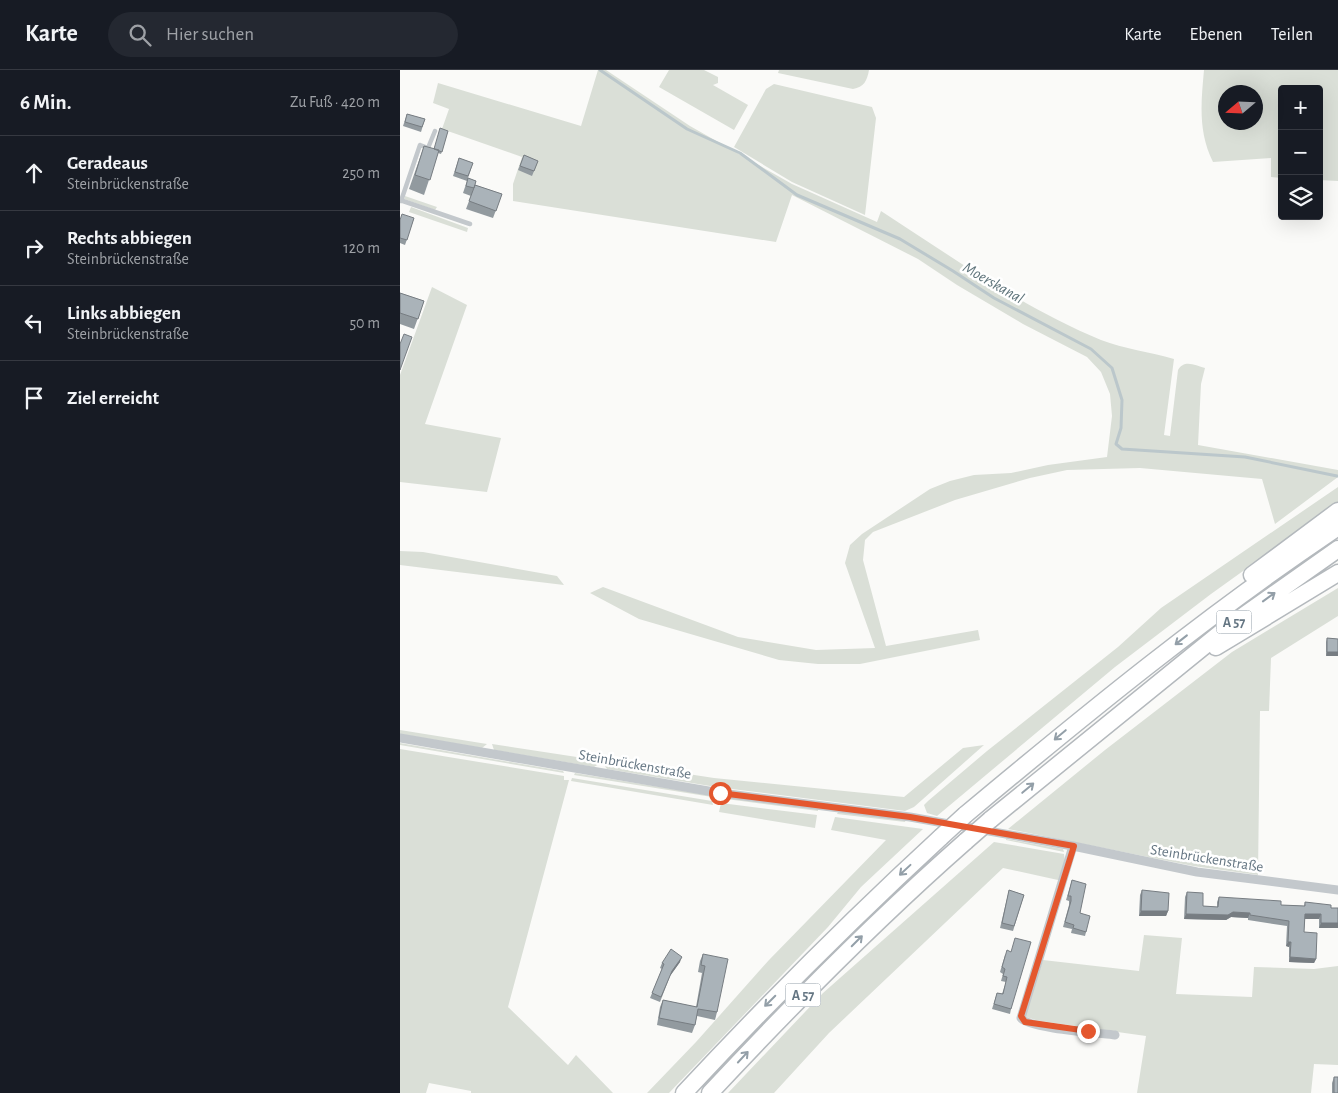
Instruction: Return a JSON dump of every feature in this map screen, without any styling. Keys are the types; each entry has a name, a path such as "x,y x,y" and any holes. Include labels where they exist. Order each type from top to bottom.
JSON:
{"highway":[{"path":"1220,610 1256,570 1338,511"},
{"name":"A 57","path":"684,1093 763,1008 867,905 965,815 1097,704 1220,610 1338,527"},
{"name":"A 57","path":"710,1093 778,1020 893,906 990,820 1229,626 1338,549"},
{"path":"1134,702 1159,689 1217,647 1338,573"}],"street":[{"name":"Steinbrückenstraße","path":"400,738 720,793 910,817 1074,846 1197,872 1338,890"},
{"path":"1074,846 1021,1018 1025,1022 1039,1025 1115,1035"}],"lane":[{"path":"435,131 428,148 420,145 400,200 470,224"}],"shaded area":[{"path":"598,70 606,70 690,126 792,184 877,222 881,211 1015,297 1072,327 1110,343 1174,359 1164,435 1170,436 1178,370 1183,365 1194,364 1205,368 1201,384 1198,445 1338,470 1338,477 1275,524 1262,479 1140,468 1067,470 1030,478 955,500 873,532 865,540 863,560 886,646 978,630 980,640 860,664 818,664 779,660 639,619 590,593 603,587 738,637 816,650 875,648 845,563 850,545 862,534 930,489 950,481 974,475 1011,473 1048,465 1107,457 1112,416 1110,394 1101,372 1087,357 1023,324 957,285 918,259 792,195 776,242 513,201 513,184 522,157 442,129 449,109 433,103 438,83 581,126"},
{"path":"669,70 704,70 718,77 718,83 713,85 748,105 734,130 659,87"},
{"path":"779,70 869,70 864,83 860,87 853,89 778,73"},
{"path":"1204,70 1338,70 1338,181 1323,180 1323,85 1278,85 1278,178 1271,177 1271,158 1213,162 1205,140 1202,106"},
{"path":"774,84 872,107 876,118 865,215 792,182 734,147 766,89"},
{"path":"405,196 437,207 435,210 404,199"},
{"path":"411,207 468,228 467,232 409,212"},
{"path":"432,287 467,305 425,424 501,438 487,492 400,482 400,375"},
{"path":"1338,487 1338,503 1211,594 1115,667 937,816 927,813 924,805 928,801 987,751 1118,647 1161,608"},
{"path":"400,551 423,552 557,576 564,585 400,565"},
{"path":"1338,588 1338,616 1271,658 1269,711 1260,711 1258,875 1193,866 1008,829 1105,750 1232,652"},
{"path":"400,730 487,744 482,748 400,734"},
{"path":"400,743 563,771 564,773 400,745"},
{"path":"492,744 714,778 904,797 963,748 984,745 914,807 905,811 716,787 607,769 604,765 599,764 594,767 494,750"},
{"path":"400,749 564,776 564,780 569,780 508,1007 568,1065 576,1055 613,1093 471,1093 471,1091 429,1083 426,1093 400,1093"},
{"path":"575,773 709,795 712,797 574,775"},
{"path":"572,778 712,801 713,805 571,781"},
{"path":"729,797 818,809 818,811 726,799"},
{"path":"721,803 817,815 815,828 719,812"},
{"path":"838,812 906,820 905,822 837,814"},
{"path":"835,817 923,829 861,887 828,927 669,1093 647,1093 696,1042 769,960 886,840 831,830"},
{"path":"1006,840 1063,849 1064,852"},
{"path":"994,842 1064,854 1065,862 1059,883 1058,880 1003,868 829,1033 774,1093 728,1093 823,993"},
{"path":"1144,935 1182,938 1176,994 1252,997 1254,967 1314,969 1338,966 1338,1065 1314,1064 1311,1093 1137,1093 1146,1036 1039,1021 1026,1017 1025,1015 1043,960 1139,971"}],"building":[{"path":"407,114 425,119 422,127 405,122"},
{"path":"440,128 448,131 442,152 434,149"},
{"path":"424,146 439,150 430,180 415,175"},
{"path":"524,155 538,161 534,171 520,166"},
{"path":"459,158 473,163 468,176 455,172"},
{"path":"468,178 476,181 474,188 466,186"},
{"path":"475,185 502,194 496,211 469,201"},
{"path":"402,214 414,218 407,240 400,238"},
{"path":"400,293 424,301 418,319 400,313"},
{"path":"404,334 412,337 400,370 400,344"},
{"path":"1327,638 1338,639 1338,652 1327,652"},
{"path":"1072,880 1086,884 1080,913 1090,916 1086,932 1073,928 1074,925 1065,922 1071,901 1071,896 1068,896"},
{"path":"1009,890 1024,895 1014,926 1002,923"},
{"path":"1142,890 1169,893 1168,911 1141,911"},
{"path":"1187,892 1203,893 1203,906 1218,907 1219,897 1281,901 1281,905 1305,906 1305,902 1331,905 1331,908 1338,908 1338,923 1321,923 1321,914 1305,914 1304,932 1317,933 1316,959 1290,957 1291,942 1288,942 1289,921 1250,915 1250,913 1233,912 1228,915 1186,914"},
{"path":"1015,938 1031,942 1011,1009 994,1004 997,993 1003,994 1007,977 1003,976 1005,969 1002,967 1007,950 1011,952"},
{"path":"671,949 682,957 672,971 661,997 652,993 664,964 662,963"},
{"path":"703,954 728,959 717,1012 698,1009 695,1025 659,1018 663,1000 697,1007 705,966 701,965"},
{"path":"1334,1077 1338,1077 1338,1093 1334,1093"}],"waterway":[{"name":"Moerskanal","path":"600,70 687,129 740,153 797,195 900,239 994,298 1091,349 1112,368 1122,400 1121,428 1116,444 1122,449 1245,457 1337,476"}],"route":[{"path":"720,793 910,817 1074,846 1021,1016 1025,1022 1088,1031"}]}
